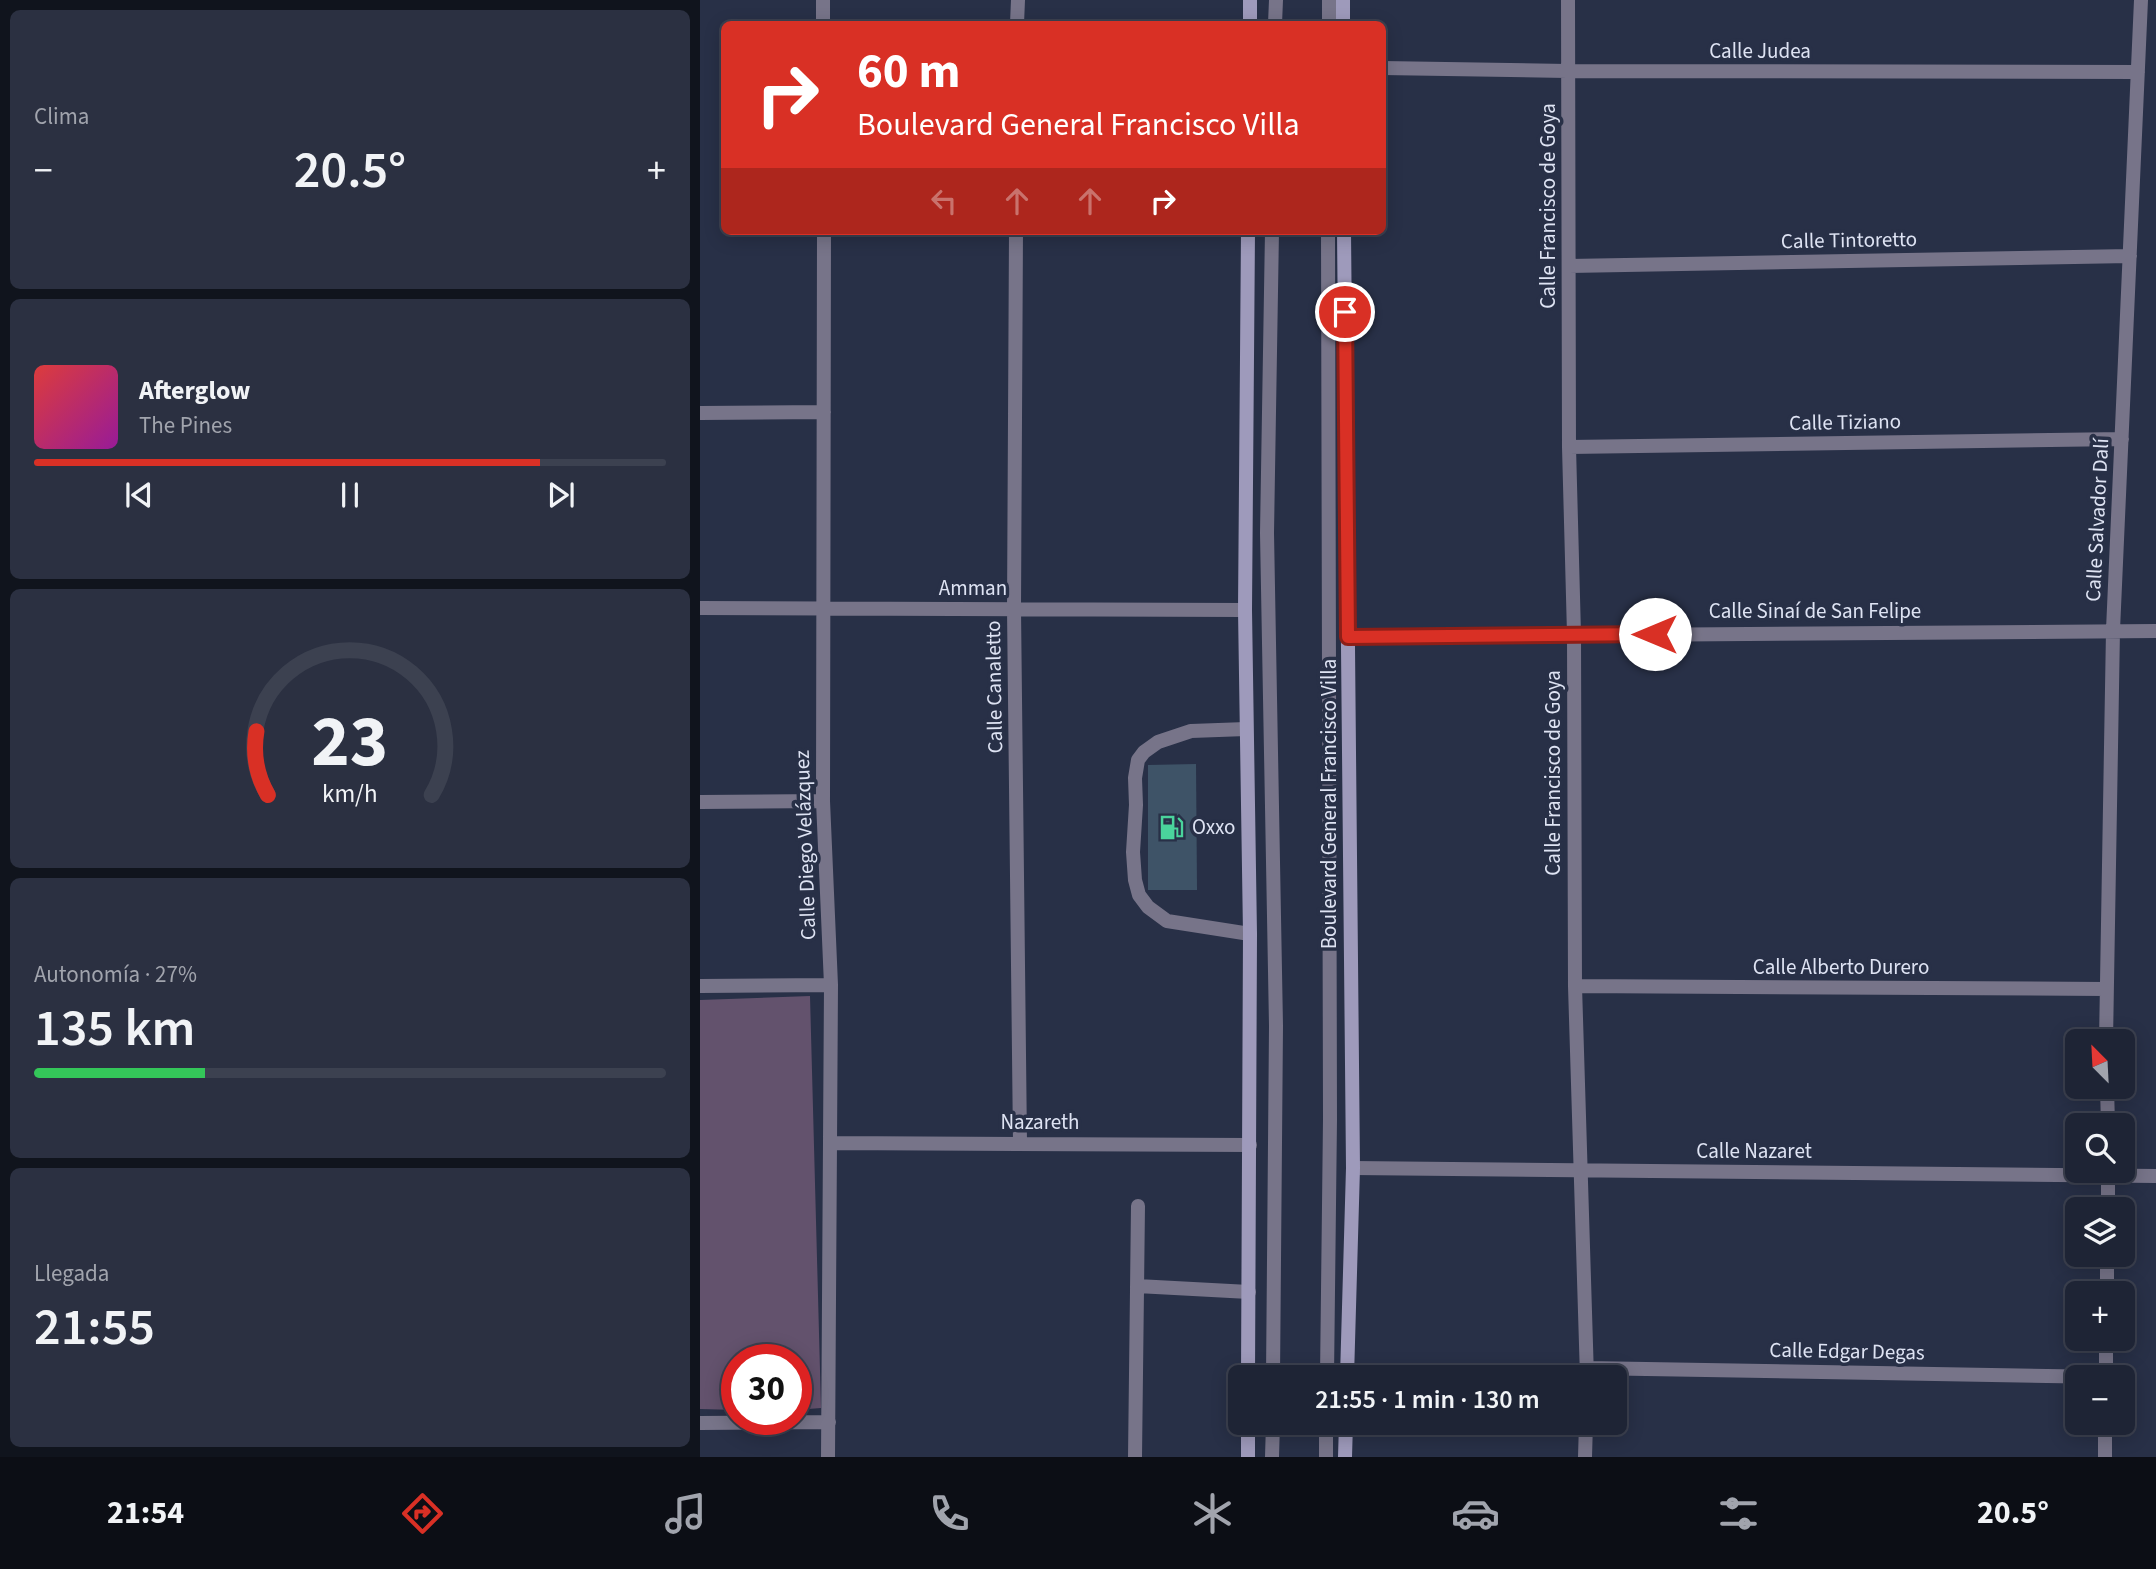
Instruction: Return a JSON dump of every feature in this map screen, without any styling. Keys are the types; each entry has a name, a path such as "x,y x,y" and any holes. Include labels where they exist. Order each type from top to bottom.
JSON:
{"main road":[{"path":"1250,0 1250,21"},
{"path":"1343,0 1343,21"},
{"path":"1248,235 1245,610 1250,934 1248,1365"},
{"name":"Boulevard General Francisco Villa","path":"1344,235 1353,1168 1347,1365"},
{"path":"1248,1435 1248,1457"},
{"path":"1345,1457 1346,1435"}],"street":[{"path":"823,0 823,21"},
{"path":"1017,0 1017,21"},
{"path":"1275,21 1276,0"},
{"path":"1329,0 1329,21"},
{"name":"Calle Francisco de Goya","path":"1568,0 1569,447 1574,634 1575,986 1587,1365"},
{"name":"Calle Salvador Dalí","path":"2106,1029 2113,630 2141,0"},
{"name":"Calle Judea","path":"1386,68 2138,72"},
{"name":"Calle Diego Velázquez","path":"824,235 823,802 831,985 828,1457"},
{"name":"Calle Canaletto","path":"1016,235 1014,609 1020,1143"},
{"path":"1272,235 1267,533 1276,1026 1273,1365"},
{"path":"1327,1365 1330,1119 1328,235"},
{"name":"Calle Tintoretto","path":"1569,266 2130,256"},
{"path":"700,413 824,412"},
{"name":"Calle Tiziano","path":"1569,447 2122,439"},
{"name":"Amman","path":"700,608 1245,610"},
{"name":"Calle Sinaí de San Felipe","path":"1348,637 2156,631"},
{"path":"1247,729 1191,731 1158,742 1144,752 1138,760 1135,778 1133,852 1135,880 1139,895 1147,907 1167,920 1250,934"},
{"path":"700,802 823,802"},
{"path":"700,986 831,985"},
{"name":"Calle Alberto Durero","path":"1575,986 2106,989"},
{"name":"Nazareth","path":"830,1143 1250,1145"},
{"name":"Calle Nazaret","path":"1353,1168 2065,1173"},
{"name":"Calle Nazaret","path":"2135,1175 2156,1176"},
{"path":"1135,1457 1138,1206"},
{"path":"1137,1286 1249,1292"},
{"name":"Calle Edgar Degas","path":"1627,1372 2065,1377"},
{"path":"700,1423 829,1422"},
{"path":"1272,1457 1273,1435"},
{"path":"1326,1435 1326,1457"},
{"path":"1585,1457 1586,1435"},
{"path":"2105,1435 2105,1457"}],"shaded area":[{"path":"810,996 821,1408 812,1409 812,1344 721,1344 721,1410 700,1409 700,1000"}],"building":[{"name":"Oxxo","path":"1196,764 1197,890 1148,890 1148,765"}],"place":[{"name":"Oxxo","path":"1172,827"}],"route":[{"path":"1345,312 1348,637 1655,634"}]}
